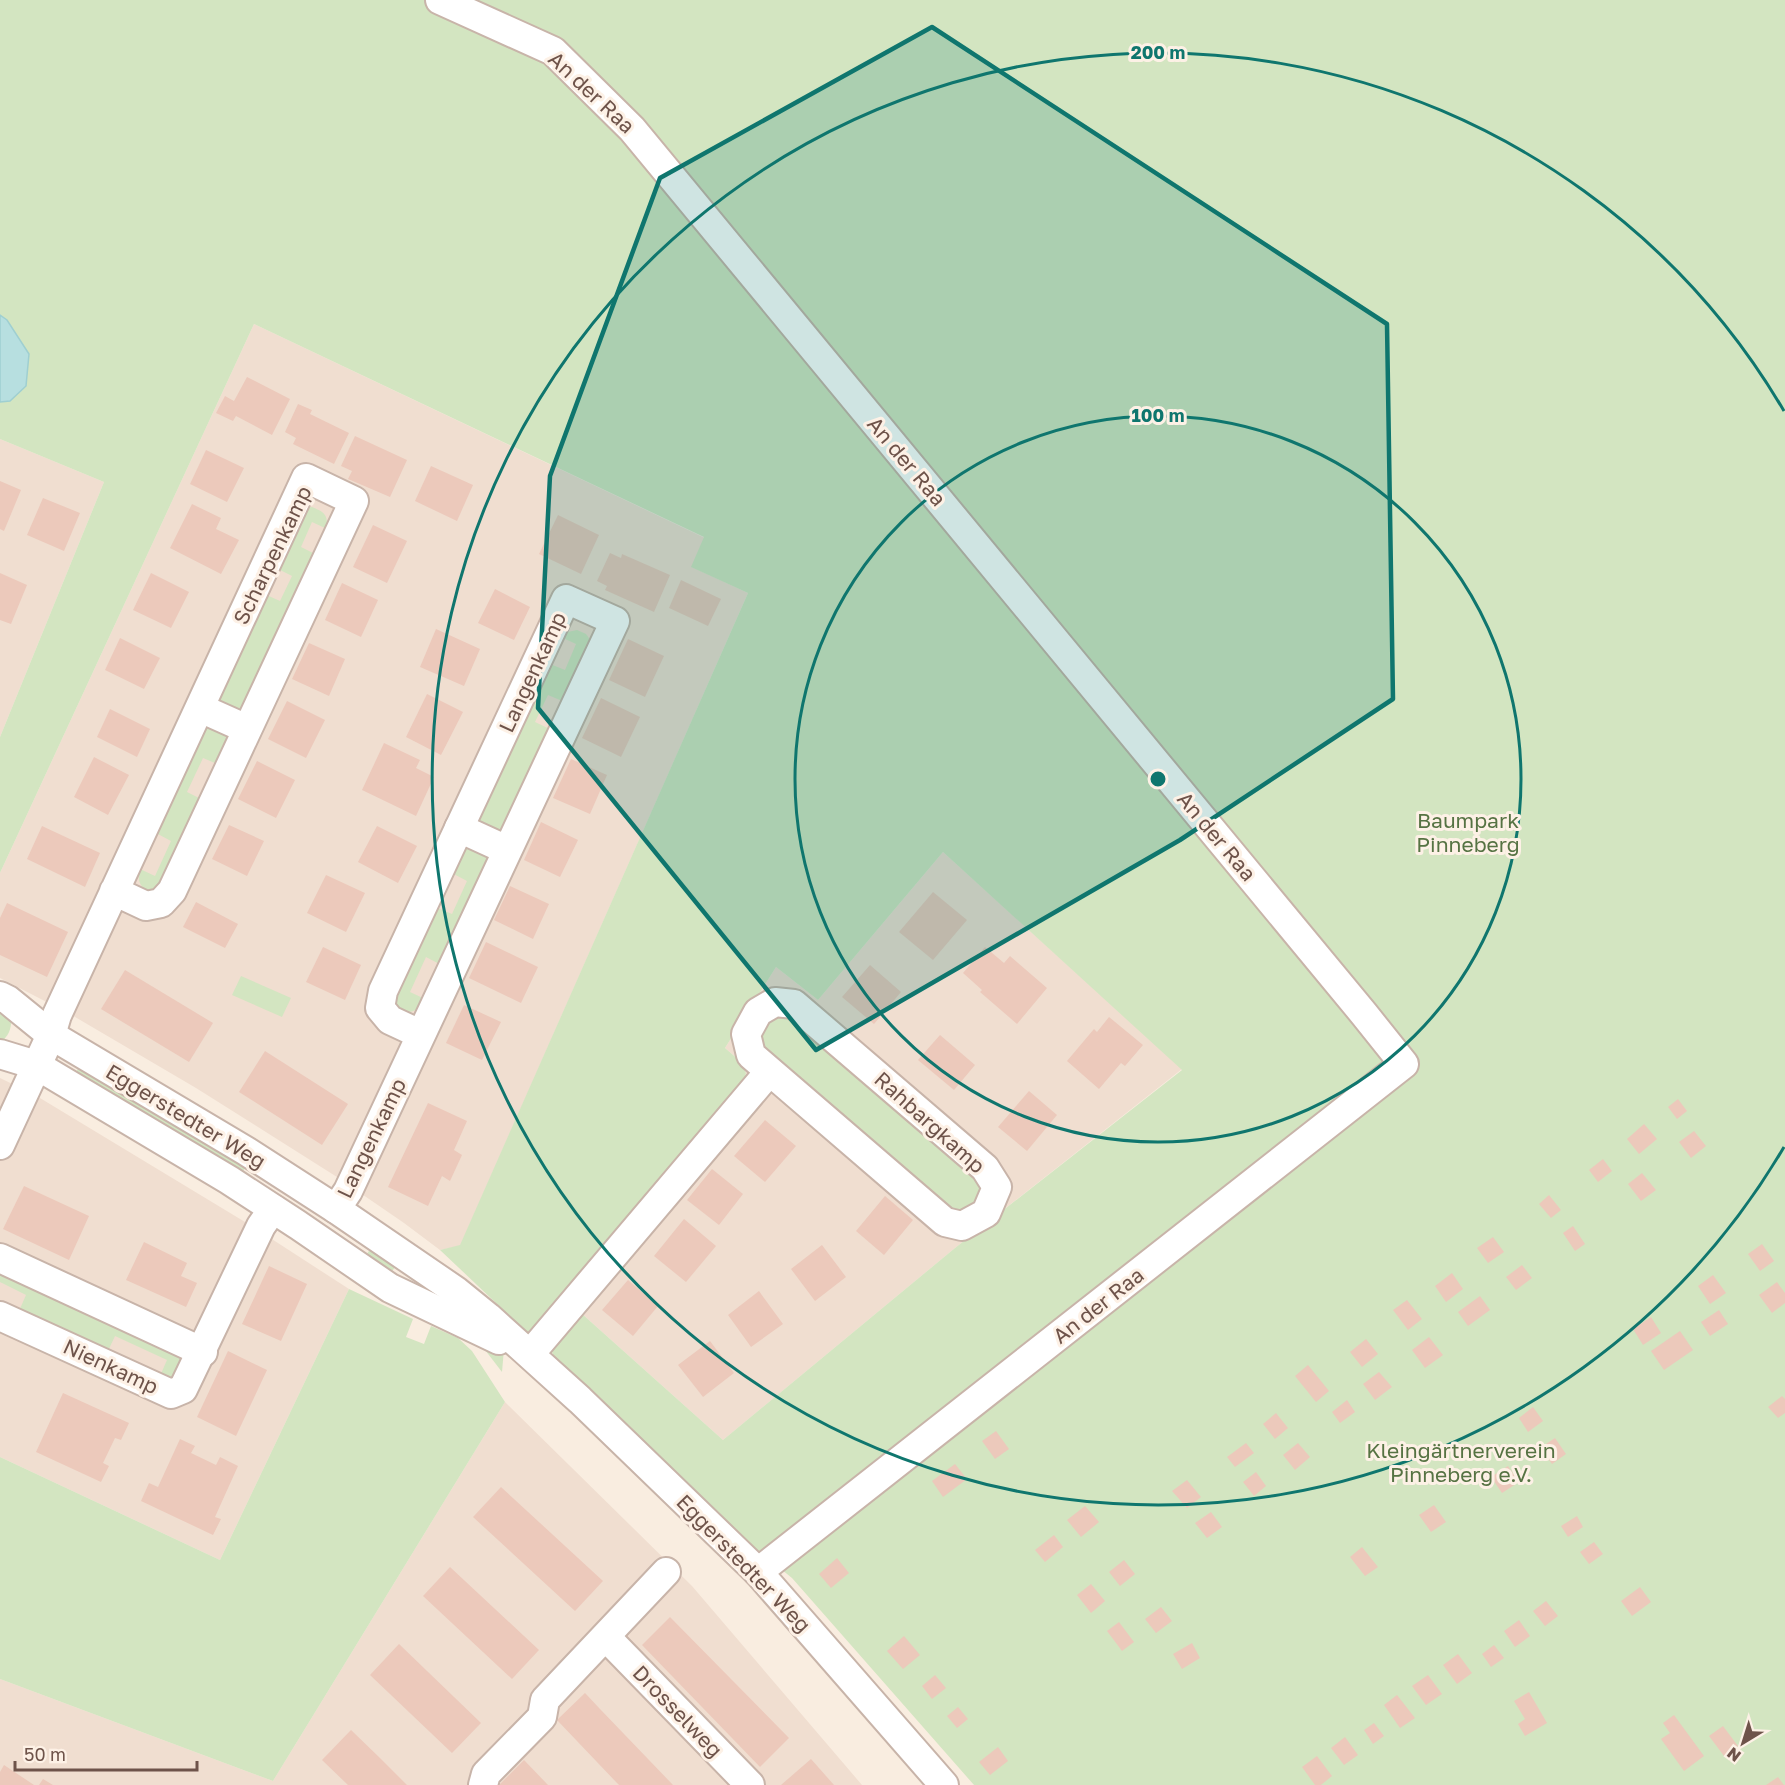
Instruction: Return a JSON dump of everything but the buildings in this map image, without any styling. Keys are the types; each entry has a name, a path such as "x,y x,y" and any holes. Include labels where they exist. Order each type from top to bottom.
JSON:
{"street":[{"name":"An der Raa","path":"440,0 553,51 633,129 1404,1064 758,1572"},
{"name":"Scharpenkamp","path":"51,1035 57,1015 114,891 200,708 306,478 354,501 172,891 160,903 146,906 114,891"},
{"name":"Langenkamp","path":"329,1204 348,1191 615,621 566,599 383,991 380,1008 390,1020 420,1034"},
{"path":"200,708 247,729"},
{"path":"459,828 507,850"},
{"name":"Eggerstedter Weg","path":"0,996 51,1035 246,1151 329,1204 456,1291 580,1400 758,1572 944,1785"},
{"name":"Rahbargkamp","path":"775,1002 794,1004 985,1168 997,1187 986,1213 962,1226 945,1222 769,1072 751,1055 746,1034 758,1012 775,1002"},
{"path":"0,1145 51,1035"},
{"name":"Eggerstedter Weg","path":"0,1054 36,1065 229,1180 390,1287 530,1354"},
{"path":"530,1354 769,1072"},
{"path":"303,1228 329,1204"},
{"name":"Nienkamp","path":"0,1316 171,1394 183,1389 261,1226 273,1209"},
{"path":"0,1258 202,1352"},
{"path":"483,1785 486,1774 542,1717 545,1700 666,1572"},
{"name":"Drosselweg","path":"606,1637 750,1785"}],"highlighted area":[{"path":"932,27 1387,324 1393,699 1180,840 816,1050 538,708 550,476 660,178"}],"shaded area":[{"path":"254,324 705,538 692,567 748,593 460,1246 440,1250 337,1177 196,1088 70,1014 0,978 0,873"},
{"path":"0,439 104,482 0,737"},
{"path":"943,852 1182,1069 955,1248 723,1440 581,1313 743,1087 746,1073 740,1061 725,1048 776,967 818,1000"},
{"path":"0,1078 35,1095 250,1225 349,1289 220,1560 0,1457"},
{"path":"505,1402 692,1586 862,1785 0,1785 0,1679 273,1781"}],"green space":[{"path":"0,0 1785,0 1785,1785 974,1785 792,1578 744,1539 555,1362 551,1348 581,1313 723,1440 955,1248 1182,1070 943,852 818,1000 776,967 725,1048 740,1061 746,1073 743,1087 532,1337 440,1250 460,1245 748,593 691,567 704,537 254,324 0,873 0,737 104,482 0,439"},
{"path":"312,507 324,514 327,529 312,522 301,547 319,556 241,714 220,706 216,693 262,593 280,601 292,576 274,567 303,508"},
{"path":"577,630 586,634 591,641 567,703 548,695 535,722 554,731 501,833 476,821 550,664 565,670 576,644 563,638 568,632"},
{"path":"207,725 231,736 222,766 203,758 187,792 205,801 167,883 151,892 140,883 140,869 155,876 171,841 156,833"},
{"path":"464,845 491,857 445,967 426,957 410,992 425,999 417,1009 405,1011 392,1001 433,906 452,914 467,881 448,871"},
{"path":"241,976 291,998 282,1017 232,995"},
{"path":"0,1004 11,1014 11,1027 0,1043"},
{"path":"790,1015 983,1182 975,1206 954,1213 768,1056 763,1041 765,1028 774,1019"},
{"path":"79,1067 246,1163 244,1170 239,1174 76,1078"},
{"path":"374,1247 400,1260 388,1277 366,1259 368,1252"},
{"path":"0,1267 183,1355 180,1368 170,1378 160,1376 167,1360 115,1336 108,1351 19,1311 26,1295 0,1282"},
{"path":"349,1289 413,1319 406,1337 424,1344 431,1326 458,1338 472,1351 505,1402 273,1781 0,1679 0,1457 220,1560"},
{"path":"472,1333 504,1349 502,1372"}],"water":[{"path":"0,315 7,320 29,354 26,386 10,401 0,402"}],"park label":[{"name":"Baumpark Pinneberg","path":"1468,832"},
{"name":"Kleingärtnerverein Pinneberg e.V.","path":"1461,1462"}]}
